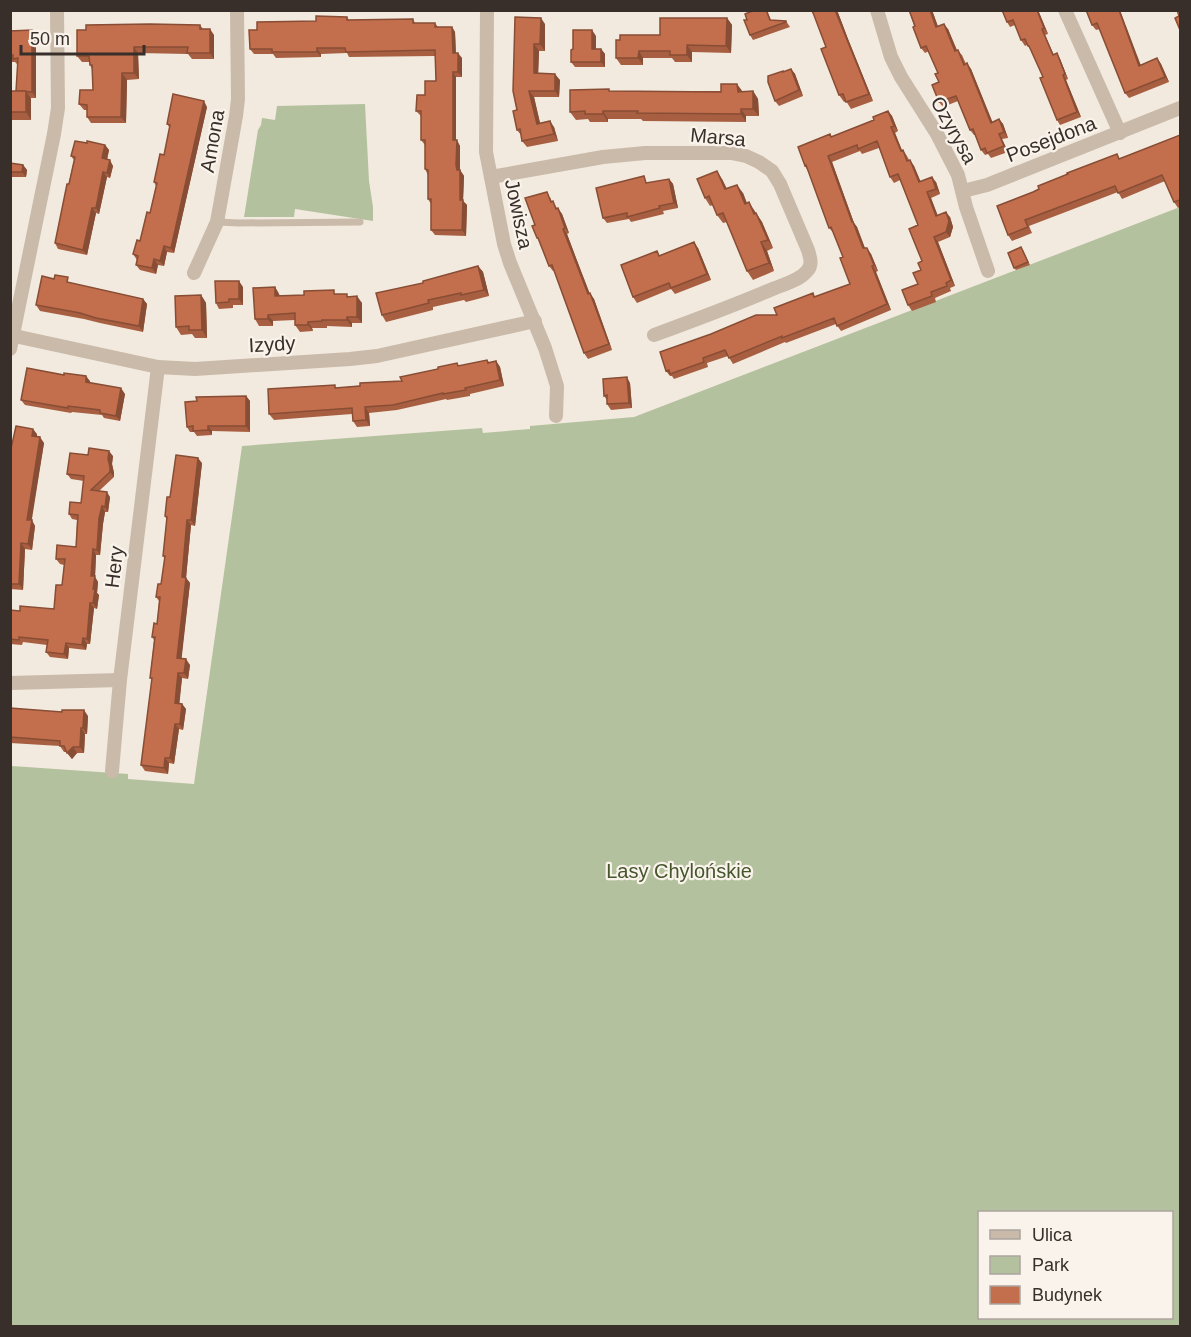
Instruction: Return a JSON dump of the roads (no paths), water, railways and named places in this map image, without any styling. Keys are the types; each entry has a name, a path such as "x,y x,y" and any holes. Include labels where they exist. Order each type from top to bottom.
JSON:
{"street":[{"path":"11,340 58,108 57,10"},
{"name":"Amona","path":"194,273 217,222 232,140 238,99 237,10"},
{"name":"Jowisza","path":"487,10 486,152 497,217 510,264 545,348 556,386 556,416"},
{"name":"Ozyrysa","path":"877,10 891,57 946,149 958,175 966,207 988,271"},
{"name":"Posejdona","path":"1065,10 1120,133"},
{"name":"Posejdona","path":"963,191 987,185 1180,108"},
{"name":"Marsa","path":"491,177 603,157 645,153 731,153 746,156 772,171 780,184 808,249 810,267 806,273 736,304 654,335"},
{"name":"Izydy","path":"11,340 158,367 195,369 377,356 535,321"},
{"name":"Hery","path":"112,771 120,680 158,367"},
{"path":"10,683 120,680"}],"lane":[{"path":"217,222 360,222"}],"park label":[{"name":"Lasy Chylońskie","path":"679,871"}]}
